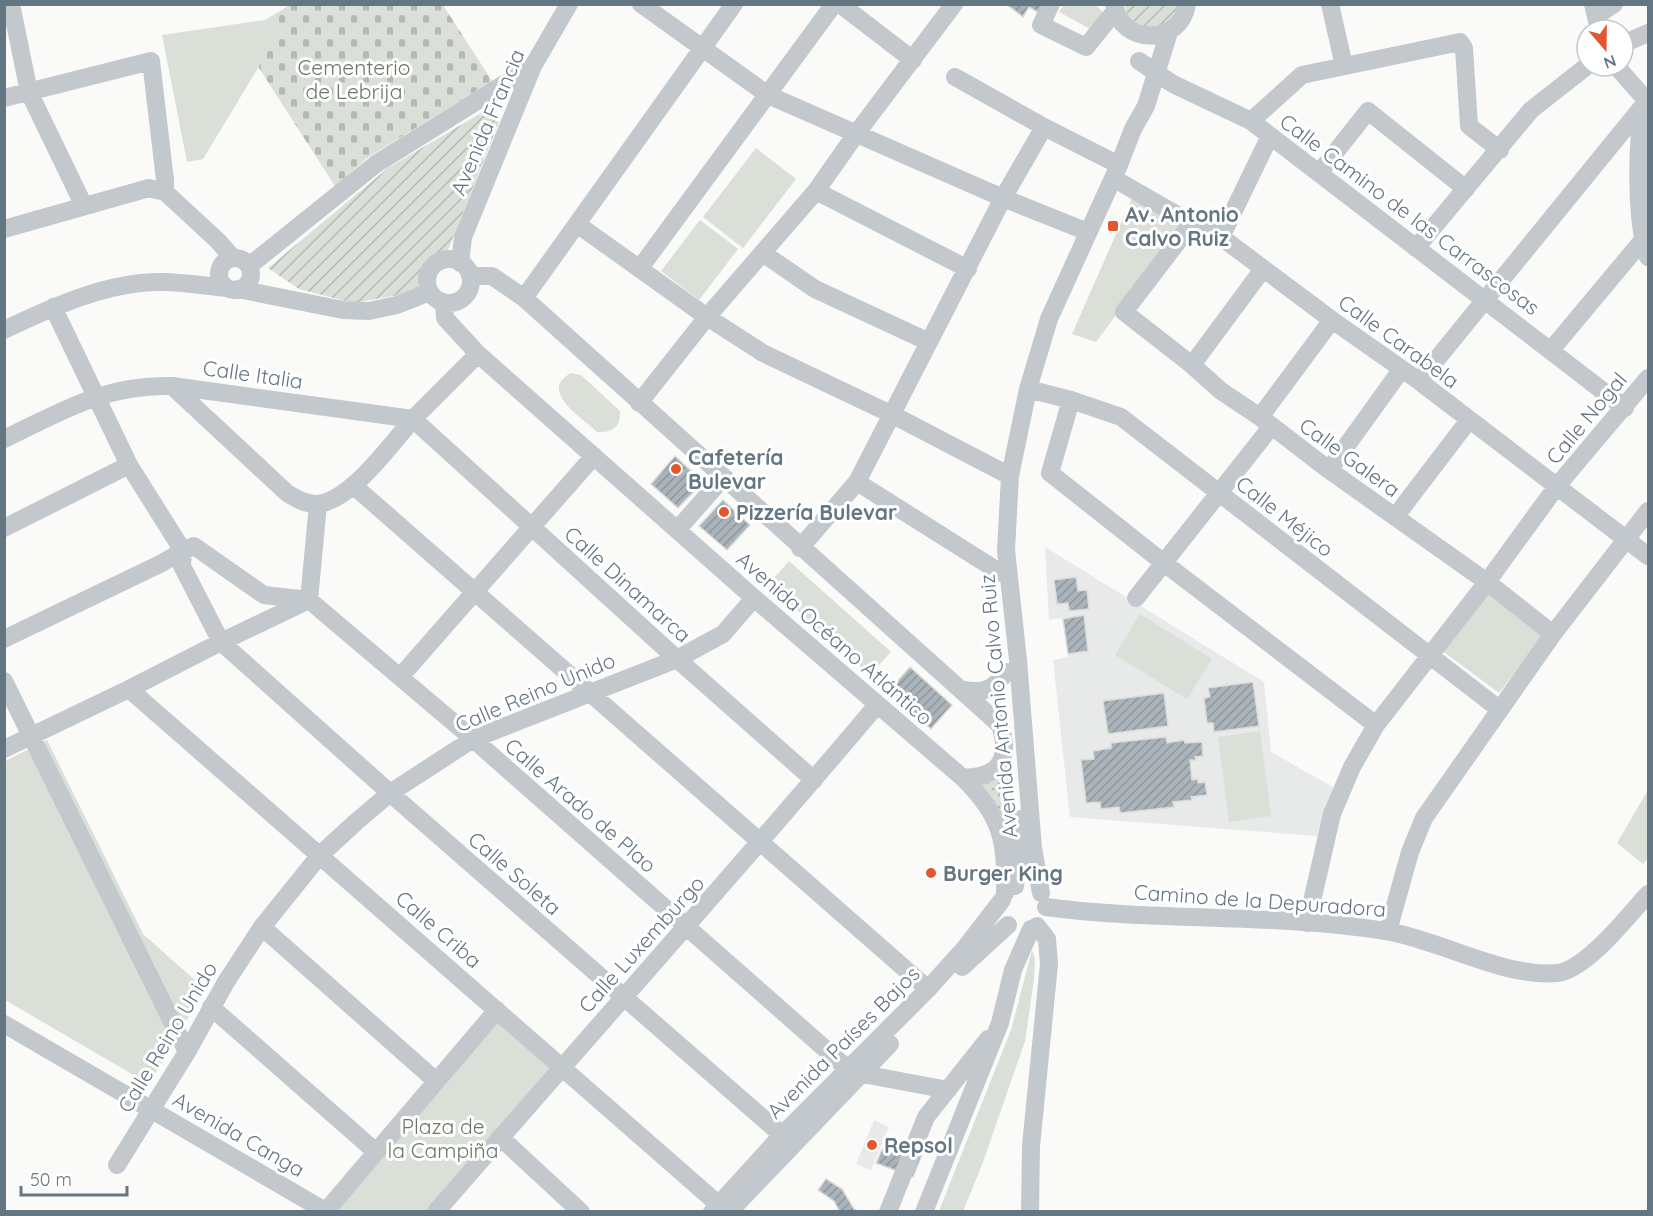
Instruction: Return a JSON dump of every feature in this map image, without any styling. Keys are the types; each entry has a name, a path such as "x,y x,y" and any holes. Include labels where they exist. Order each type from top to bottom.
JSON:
{"street":[{"path":"10,4 29,92 84,206"},
{"name":"Avenida Francia","path":"465,269 463,237 533,66 569,4"},
{"path":"641,4 768,95 1003,198 1088,232"},
{"path":"524,298 734,4"},
{"path":"640,268 834,4"},
{"path":"840,4 913,60"},
{"path":"639,403 707,317 764,254 816,191 954,4"},
{"path":"1051,4 1041,25 1086,47 1113,7"},
{"path":"1330,4 1344,66"},
{"path":"1596,17 1614,4"},
{"name":"Avenida Antonio Calvo Ruiz","path":"1007,894 1020,847 1020,822 1000,601 1001,573 1006,550 1010,476 1028,389 1049,319 1133,129 1146,106 1169,32 1177,26 1188,6"},
{"name":"Avenida Antonio Calvo Ruiz","path":"1113,7 1118,18 1129,30 1139,61 1140,93 1133,129"},
{"path":"1129,30 1149,37 1169,32"},
{"path":"1251,122 1302,75 1460,42 1464,48 1469,126 1500,150"},
{"path":"4,98 151,61 165,192"},
{"path":"1139,61 1157,73"},
{"path":"232,289 246,285 250,269 376,164 533,66"},
{"name":"Calle Camino de las Carrascosas","path":"1157,73 1173,84 1251,122 1625,408"},
{"path":"1416,248 1531,110 1575,75"},
{"name":"Calle Carabela","path":"955,78 1044,127 1116,171 1192,223 1221,237 1332,320 1419,381 1648,556"},
{"path":"1551,350 1645,249 1639,195 1647,100 1627,78"},
{"path":"1419,381 1647,100"},
{"path":"1319,173 1368,111 1466,189"},
{"path":"800,548 857,482 1003,198 1044,127"},
{"path":"1221,237 1270,136"},
{"path":"4,229 149,188 165,192 218,241 226,262"},
{"path":"816,191 968,269"},
{"name":"Calle Galera","path":"1192,223 1124,312 1192,365 1221,391 1487,582 1553,634"},
{"path":"577,224 707,317 763,353 893,415 1010,476"},
{"path":"764,254 815,289 929,342"},
{"path":"189,284 226,262 242,259 250,269 286,298"},
{"path":"4,330 53,307 107,289 160,282 232,289 343,310 369,310 437,298 450,303 466,296 469,289 465,269 445,260 432,267 427,280 437,298"},
{"path":"226,262 218,276 232,289"},
{"name":"Avenida Océano Atlántico","path":"465,269 492,276 524,298 800,548 960,688 1000,725 1026,755"},
{"path":"1192,365 1263,269"},
{"name":"Avenida Océano Atlántico","path":"437,298 446,318 478,354 981,796 1001,834 1005,851 1007,894"},
{"path":"53,307 129,465 183,550 182,566 221,642"},
{"path":"1136,598 1219,493 1332,320"},
{"path":"172,386 287,493 303,502 318,504 337,499 354,486 413,419 478,354"},
{"path":"1329,470 1401,370"},
{"name":"Calle Nogal","path":"1307,923 1332,814 1352,767 1376,725 1487,582 1557,486 1648,378"},
{"name":"Calle Italia","path":"4,439 96,396 113,390 146,385 172,386 413,419"},
{"name":"Calle Méjico","path":"1028,389 1071,400 1121,417 1499,709"},
{"path":"1071,400 1050,473 1376,725"},
{"name":"Calle Dinamarca","path":"413,419 814,780"},
{"path":"1395,517 1469,420"},
{"path":"400,678 594,456"},
{"path":"4,528 129,465"},
{"path":"677,530 723,478"},
{"path":"857,482 1001,573"},
{"path":"354,486 928,989"},
{"path":"309,600 318,504"},
{"path":"1388,931 1410,852 1424,818 1553,634 1648,511"},
{"path":"4,639 194,546 264,594 309,600"},
{"name":"Avenida Antonio Calvo Ruiz","path":"1006,550 1018,660 1033,848 1043,900"},
{"name":"Calle Reino Unido","path":"117,1165 261,927 320,855 390,793 472,739 677,659 723,634 754,598"},
{"path":"4,749 309,600"},
{"name":"Calle Arado de Plao","path":"309,600 472,739 686,928 856,1071"},
{"name":"Calle Soleta","path":"221,642 623,998 782,1135"},
{"path":"960,688 975,692 989,690 1007,672"},
{"path":"4,681 187,1052"},
{"name":"Calle Criba","path":"129,689 497,1010 720,1209"},
{"name":"Calle Luxemburgo","path":"436,1212 760,843 877,705"},
{"path":"963,778 979,778 992,772 998,766 1004,756 1005,742 1000,725"},
{"path":"924,1212 1000,1023 1013,970 1034,928 1042,921 1043,900 1029,886 1007,894 1001,914 1010,927 1013,970"},
{"name":"Avenida Países Bajos","path":"720,1209 782,1135 856,1071 965,948 1007,894"},
{"name":"Camino de la Depuradora","path":"1043,900 1388,931 1521,972 1560,973 1589,957 1648,894"},
{"path":"261,927 436,1081"},
{"path":"1010,927 1022,931 1034,928"},
{"name":"Avenida Países Bajos","path":"720,1209 973,956 1010,927"},
{"path":"1030,1212 1031,1146 1049,964 1047,939 1034,928"},
{"path":"211,1007 376,1152"},
{"path":"326,1211 497,1010"},
{"path":"888,1212 926,1117 1000,1023"},
{"name":"Avenida Canga","path":"4,1024 326,1211"},
{"path":"856,1071 948,1090"},
{"path":"500,1137 581,1212"}],"shaded area":[{"path":"1045,547 1264,682 1271,752 1333,787 1317,836 1070,817 1053,660 1068,657 1062,618 1049,620"},
{"name":"Repsol","path":"874,1120 889,1127 871,1170 856,1164"}],"green space":[{"path":"1094,4 1103,12 1092,30 1059,12 1064,5"},
{"name":"Cementerio de Lebrija","path":"290,5 443,5 492,81 367,158 335,186 257,65 278,35 265,20"},
{"path":"1124,5 1179,5 1167,23 1147,28 1131,20"},
{"path":"265,20 278,35 203,159 187,162 162,35"},
{"path":"481,113 499,122 448,250 425,265 416,292 353,303 299,289 268,268 388,168"},
{"path":"756,148 796,179 743,248 703,217"},
{"path":"1132,198 1183,225 1096,342 1072,334"},
{"path":"700,220 738,249 699,300 661,271"},
{"path":"571,373 581,375 620,411 619,421 615,428 597,432 566,404 559,388 562,380"},
{"path":"789,561 891,652 870,675 768,585"},
{"path":"1488,594 1543,636 1499,693 1444,652"},
{"path":"1140,614 1212,659 1187,699 1115,655"},
{"path":"1260,731 1271,816 1229,822 1218,737"},
{"path":"47,740 143,934 205,989 149,1084 5,1000 5,761"},
{"path":"1010,764 1015,830 1013,862 979,785 1001,774"},
{"path":"1648,790 1648,858 1643,864 1617,843"},
{"path":"1032,950 1035,959 1034,980 1025,1041 982,1165 963,1211 939,1211 1011,1030"},
{"name":"Plaza de la Campiña","path":"498,1018 553,1067 428,1211 340,1212 334,1208"}],"building":[{"path":"1006,4 1047,4 1041,14 1029,7 1023,17"},
{"name":"Cafetería Bulevar","path":"675,456 703,482 678,508 651,484"},
{"name":"Pizzería Bulevar","path":"723,500 750,525 727,550 699,526"},
{"path":"1076,577 1078,591 1087,590 1089,609 1069,611 1068,603 1057,604 1054,580"},
{"path":"1084,615 1088,651 1068,654 1063,619"},
{"path":"910,667 952,705 931,729 889,691"},
{"path":"1253,682 1259,726 1214,732 1213,723 1207,723 1204,698 1210,697 1208,688"},
{"path":"1164,693 1168,726 1108,734 1103,701"},
{"path":"1166,737 1167,743 1184,740 1185,743 1202,742 1203,756 1190,760 1192,780 1198,779 1198,783 1205,782 1207,795 1191,797 1192,800 1173,802 1174,807 1120,813 1119,807 1101,809 1100,802 1086,803 1081,760 1094,759 1093,751 1111,748 1111,743"},
{"path":"888,1136 924,1150 913,1177 876,1163"},
{"path":"826,1179 842,1189 854,1209 859,1212 840,1212 834,1201 818,1190"}],"place":[{"name":"Av. Antonio Calvo Ruiz","path":"1113,226"},
{"name":"Cafetería Bulevar","path":"676,469"},
{"name":"Pizzería Bulevar","path":"724,512"},
{"name":"Burger King","path":"931,873"},
{"name":"Repsol","path":"872,1145"}]}
